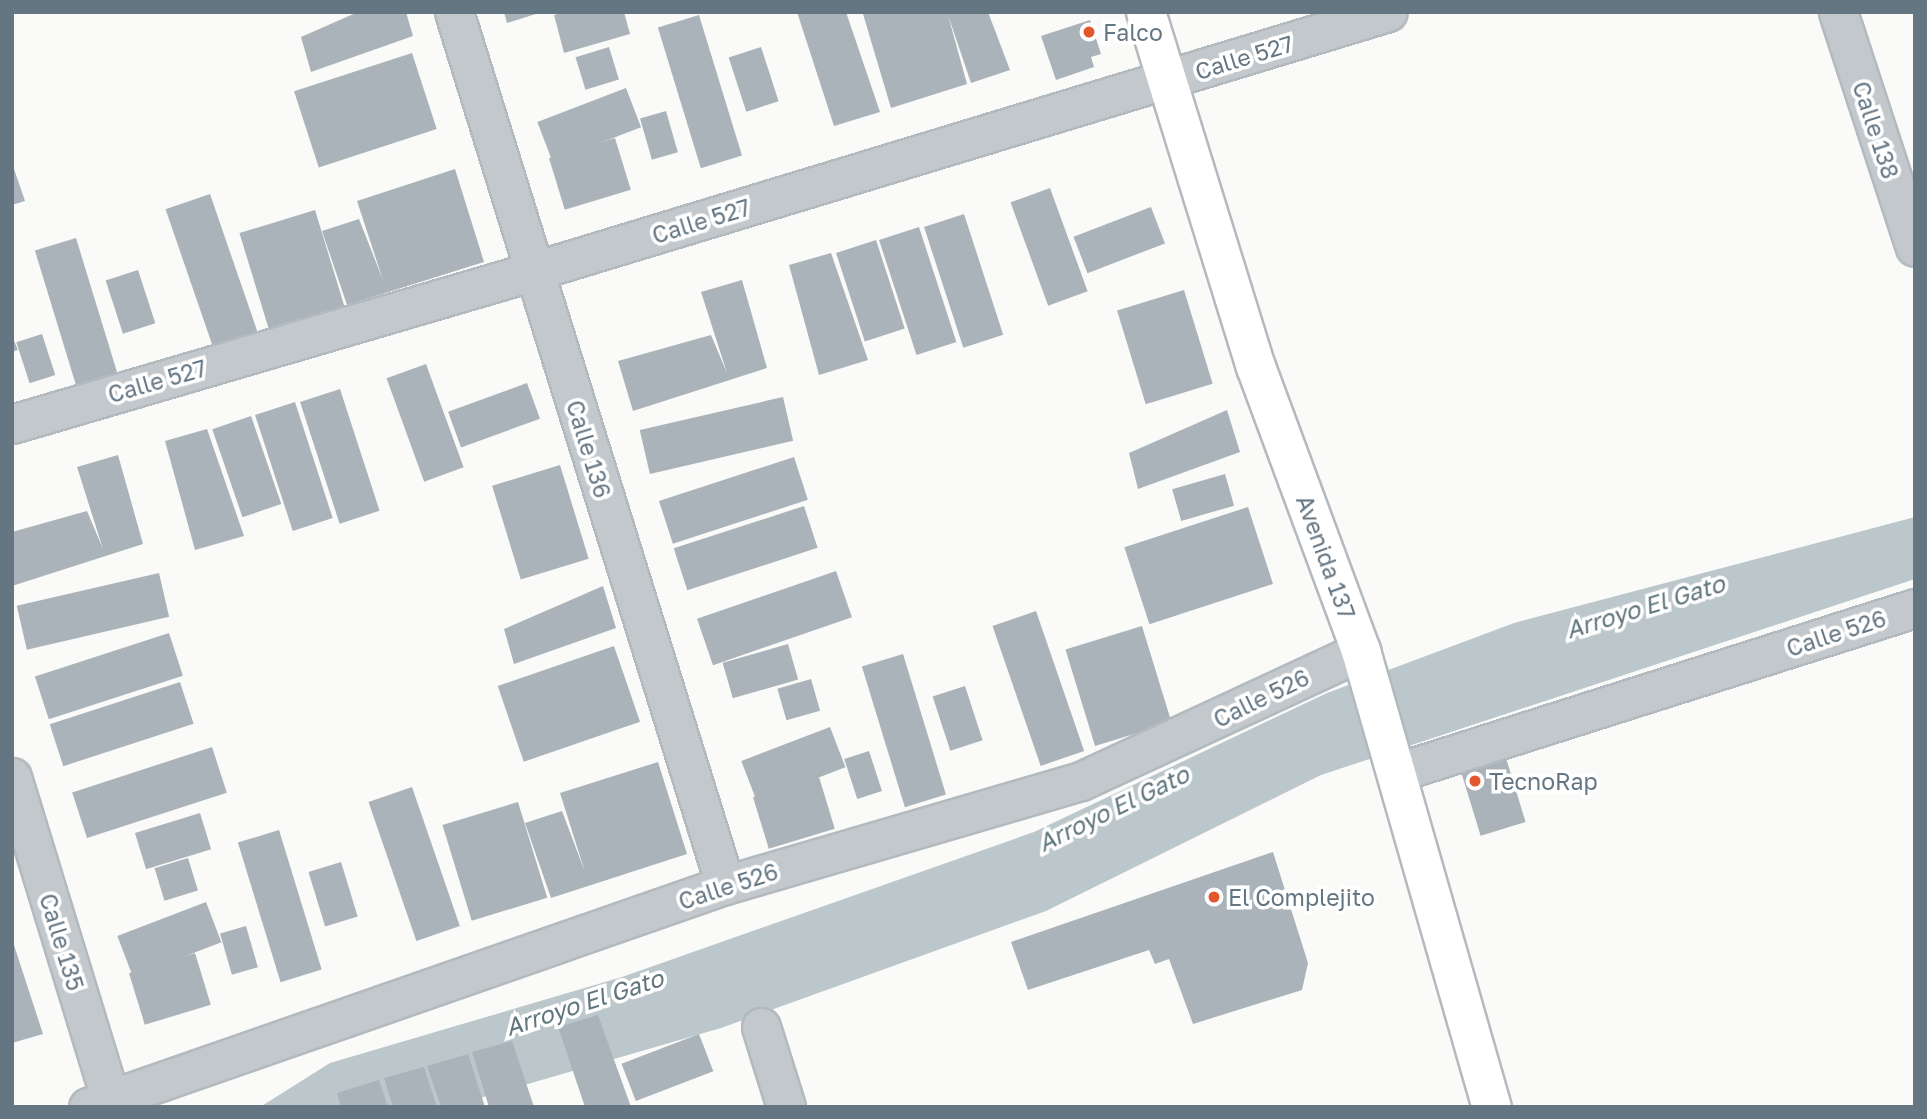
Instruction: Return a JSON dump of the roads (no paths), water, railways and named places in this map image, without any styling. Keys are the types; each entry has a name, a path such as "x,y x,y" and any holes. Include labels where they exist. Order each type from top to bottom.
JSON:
{"street":[{"name":"Calle 136","path":"454,12 725,885"},
{"name":"Avenida 137","path":"1146,12 1256,367 1361,651 1398,772 1492,1107"},
{"name":"Calle 527","path":"12,424 534,271 1388,12"},
{"name":"Calle 138","path":"1838,12 1915,247"},
{"name":"Calle 526","path":"1398,772 1915,608"},
{"name":"Calle 526","path":"104,1104 158,1080 725,885 1081,781 1361,651"},
{"name":"Calle 135","path":"12,777 104,1104"},
{"path":"761,1027 786,1107"}],"water":[{"name":"Arroyo El Gato","path":"1915,517 1915,579 1321,775 1046,911 721,1028 449,1107 260,1107 330,1063 622,977 1034,832 1327,693 1514,623"}],"place":[{"name":"Falco","path":"1089,32"},
{"name":"TecnoRap","path":"1475,781"},
{"name":"El Complejito","path":"1214,897"}]}
